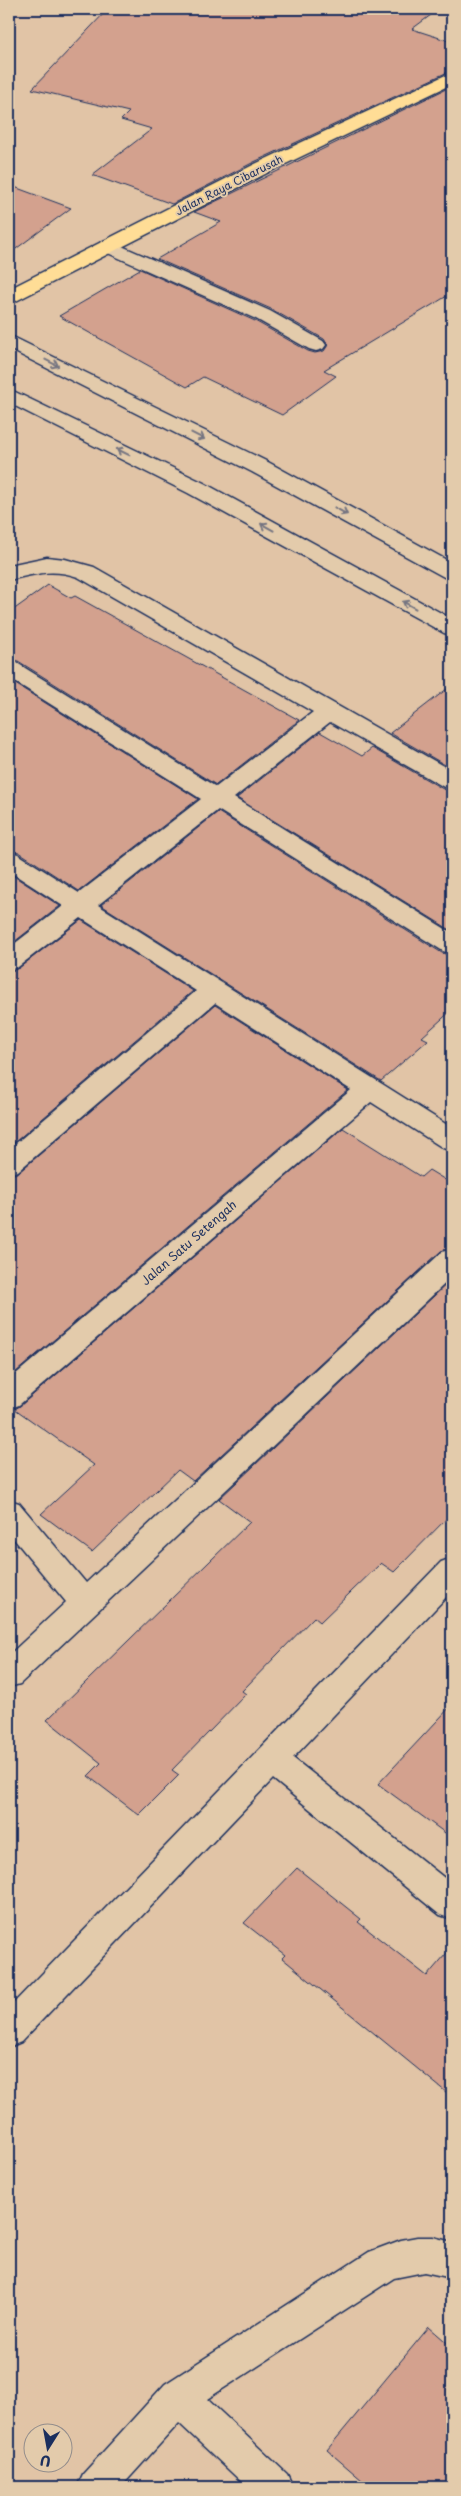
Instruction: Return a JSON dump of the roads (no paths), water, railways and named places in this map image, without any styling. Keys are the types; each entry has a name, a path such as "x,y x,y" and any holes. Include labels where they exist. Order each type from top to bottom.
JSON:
{"main road":[{"name":"Jalan Raya Cibarusah","path":"9,298 279,159 452,77"}],"street":[{"path":"108,246 263,315 316,345"},
{"path":"9,341 260,467 452,572"},
{"path":"9,395 196,488 452,628"},
{"path":"9,574 32,565 45,563 73,566 86,572 452,781"},
{"path":"9,668 452,945"},
{"path":"9,961 216,797 329,711"},
{"path":"9,860 452,1141"},
{"path":"9,1164 214,990"},
{"name":"Jalan Satu Setengah","path":"9,1397 369,1089"},
{"path":"9,1674 452,1260"},
{"path":"9,1512 85,1603"},
{"path":"9,2031 452,1571"},
{"path":"270,1758 452,1904"},
{"path":"96,2487 178,2397 382,2265 406,2255 431,2253 452,2260"},
{"path":"178,2397 274,2487"}]}
